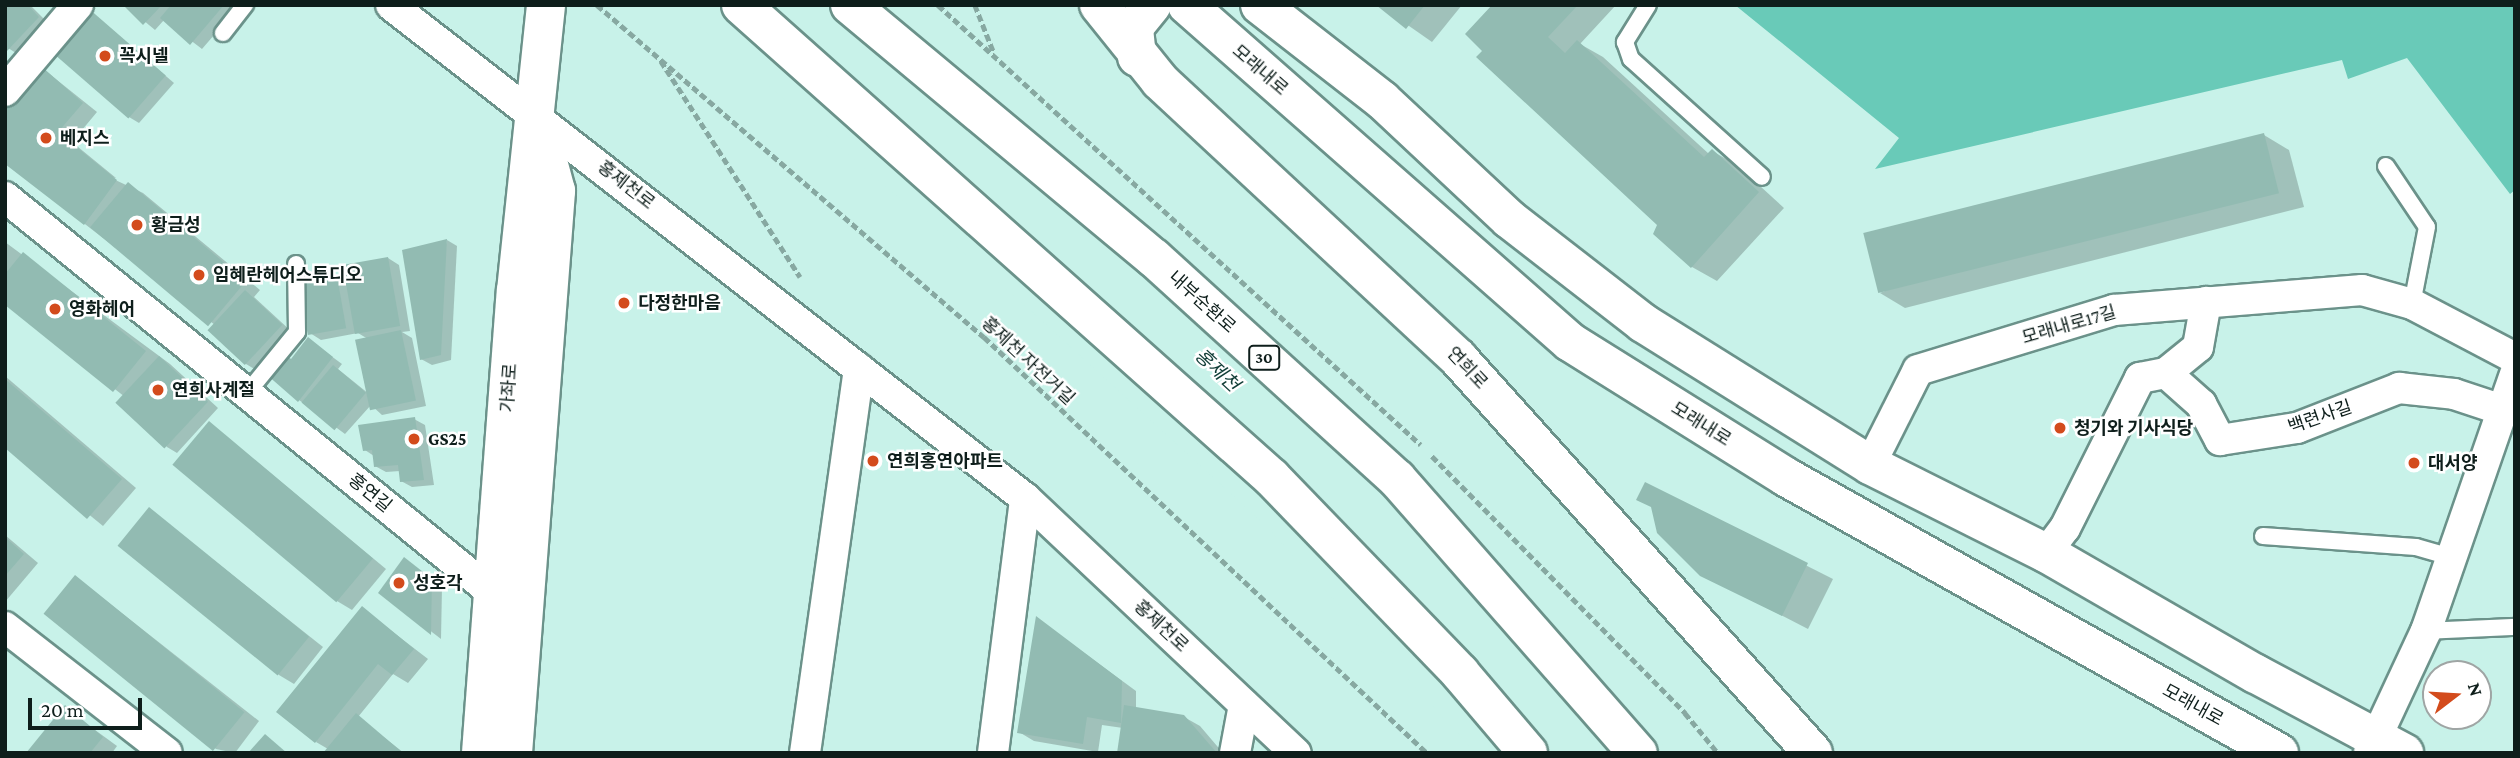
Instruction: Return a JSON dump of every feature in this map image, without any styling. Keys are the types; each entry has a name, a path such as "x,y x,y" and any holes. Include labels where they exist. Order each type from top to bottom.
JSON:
{"main road":[{"path":"741,5 1272,478 1460,673 1528,753"},
{"name":"내부순환로","path":"850,5 1154,258 1397,479 1638,753"},
{"name":"연희로","path":"1099,5 1137,57 1444,342 1813,753"},
{"path":"1137,57 1134,27 1152,5"},
{"path":"1260,5 1381,100 1509,219 1643,323 1870,465 2046,553 2384,748"},
{"name":"모래내로","path":"1185,6 1570,342 1786,477 2279,753"},
{"name":"가좌로","path":"487,751 493,593 545,15"},
{"path":"487,751 556,191 535,113"}],"street":[{"path":"5,91 78,5"},
{"name":"홍제천로","path":"391,5 535,113 1026,498 1296,753"},
{"name":"홍연길","path":"5,197 493,593"},
{"name":"모래내로17길","path":"1870,465 1918,370 2114,310 2362,290 2412,304 2515,358"},
{"path":"2046,553 2065,528 2140,378 2166,373 2199,347 2206,302"},
{"path":"805,753 859,369"},
{"name":"백련사길","path":"2166,373 2202,404 2220,440 2297,428 2399,388 2454,394 2502,410"},
{"path":"2384,748 2515,374"},
{"path":"993,753 1026,498"},
{"path":"5,627 167,753"},
{"path":"1235,753 1244,705"}],"lane":[{"path":"223,33 245,5"},
{"path":"1648,5 1625,42 1631,60 1762,177"},
{"path":"2386,166 2427,227 2412,304"},
{"path":"247,393 297,332 296,264"},
{"path":"2263,536 2416,547 2452,556"},
{"path":"2426,631 2515,626"}],"path":[{"name":"홍제천 자전거길","path":"597,5 984,337 1427,753"},
{"path":"939,5 944,10"},
{"path":"975,5 999,60"},
{"path":"658,58 802,281"}],"green space":[{"path":"1735,5 2515,5 2515,190 2510,194 2407,58 2348,79 2342,60 1875,169 1899,138"}],"pier":[{"path":"674,5 884,5 1237,308 1427,492 1671,753 1476,753 1263,523 1028,308"}],"building":[{"path":"5,5 28,5 39,17 7,51"},
{"path":"123,5 162,5 143,25"},
{"path":"171,5 224,5 190,45 160,18"},
{"path":"1376,5 1425,5 1406,29"},
{"path":"1492,5 1578,5 1548,37 1565,53 1577,40 1704,157 1712,149 1759,192 1691,268 1653,234 1657,225 1476,57 1482,51 1465,34"},
{"path":"88,8 166,76 128,119 51,51"},
{"path":"41,66 83,103 58,132 117,180 84,225 5,164 5,107"},
{"path":"2264,133 2279,193 1878,293 1863,233"},
{"path":"128,182 246,281 208,326 90,227"},
{"path":"447,239 441,355 420,360 402,250"},
{"path":"23,252 146,351 113,392 5,305 5,274"},
{"path":"388,257 400,326 355,334 343,265"},
{"path":"337,276 346,328 308,335 299,283"},
{"path":"245,290 282,325 245,365 207,330"},
{"path":"401,330 416,400 370,410 355,340"},
{"path":"308,337 333,357 298,402 266,374 283,353 291,359"},
{"path":"159,356 208,402 164,449 115,403"},
{"path":"333,365 366,393 334,430 302,403"},
{"path":"5,379 122,479 87,519 5,448"},
{"path":"415,417 424,480 400,482 398,465 374,467 372,450 363,451 358,425"},
{"path":"209,421 373,559 336,602 172,465"},
{"path":"1645,482 1808,563 1782,616 1700,576 1657,533 1651,507 1636,500"},
{"path":"149,507 309,637 278,675 118,546"},
{"path":"5,537 24,554 5,576"},
{"path":"404,557 432,579 431,635 378,593"},
{"path":"75,575 244,712 213,751 44,614"},
{"path":"362,606 414,649 392,675 378,664 315,743 276,712"},
{"path":"1036,616 1122,681 1121,723 1087,717 1083,744 1017,733"},
{"path":"65,705 103,737 90,753 26,753"},
{"path":"1124,705 1184,715 1217,753 1117,753"},
{"path":"356,713 403,753 323,753"},
{"path":"265,734 287,753 248,753"}],"place":[{"name":"꼭시넬","path":"105,56"},
{"name":"베지스","path":"46,138"},
{"name":"황금성","path":"137,225"},
{"name":"임혜란헤어스튜디오","path":"199,275"},
{"name":"다정한마음","path":"624,303"},
{"name":"영화헤어","path":"55,309"},
{"name":"연희사계절","path":"158,390"},
{"name":"청기와 기사식당","path":"2060,428"},
{"name":"GS25","path":"414,439"},
{"name":"연희홍연아파트","path":"873,461"},
{"name":"대서양","path":"2414,463"},
{"name":"성호각","path":"399,583"}],"water label":[{"name":"홍제천","path":"1217,370"}]}
